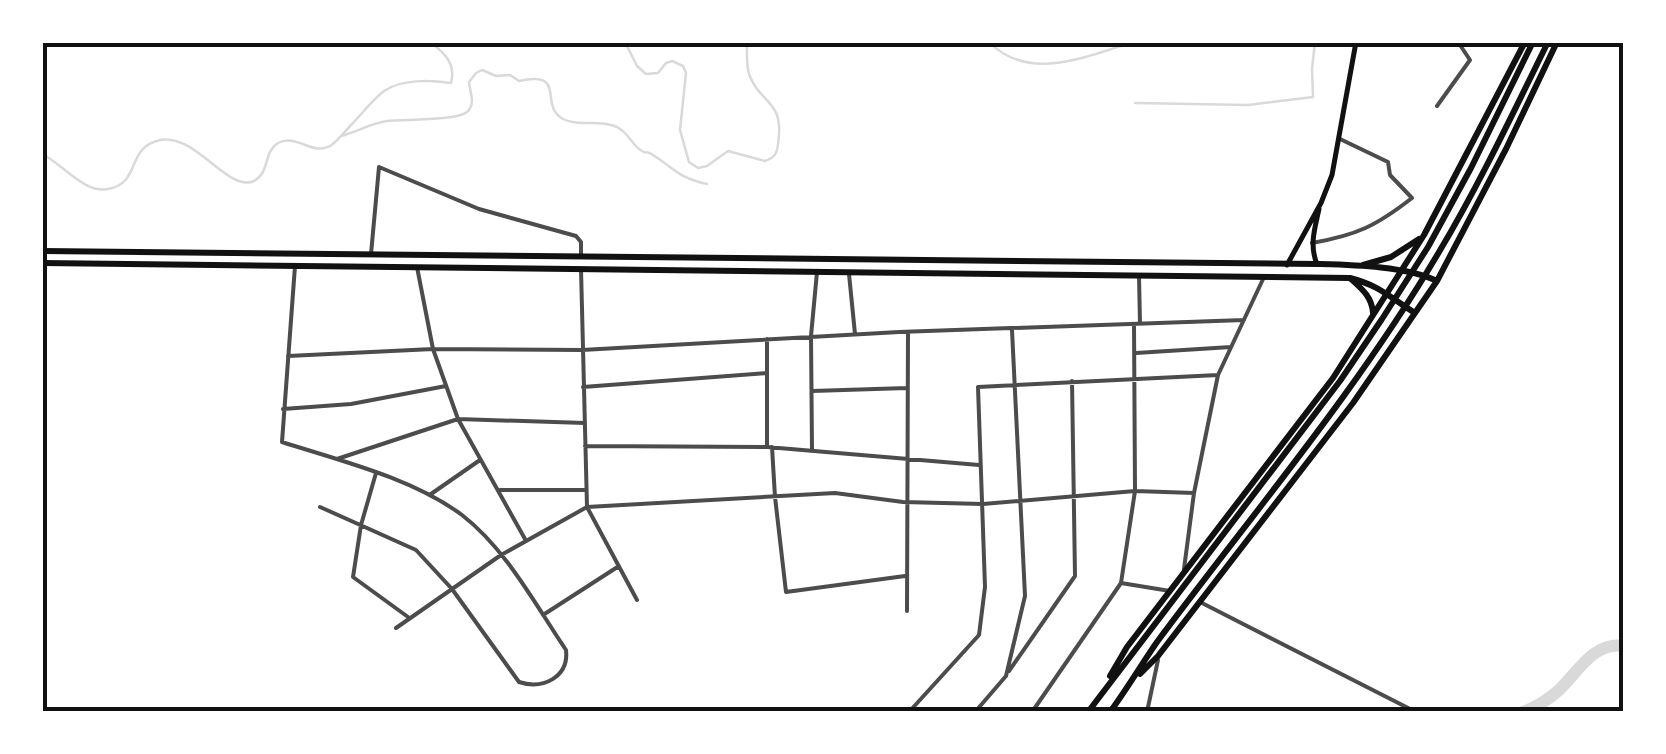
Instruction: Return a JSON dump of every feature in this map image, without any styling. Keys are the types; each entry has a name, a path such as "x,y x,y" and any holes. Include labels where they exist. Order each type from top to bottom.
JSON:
{"highway":[{"path":"1106,686 1127,647 1333,378 1424,235 1524,42"},
{"path":"1088,712 1340,381 1428,248 1533,42"},
{"path":"1110,712 1155,645 1350,388 1429,268 1548,42"},
{"path":"1132,682 1158,656 1353,403 1436,281 1557,42"},
{"path":"1362,266 1392,258 1424,235"},
{"path":"42,251 1317,264 1420,273 1436,281"},
{"path":"42,263 1350,278 1387,292 1414,313"},
{"path":"1350,278 1366,292 1374,314"}],"main road":[{"path":"1286,265 1332,175 1356,42"},
{"path":"1317,264 1312,243 1320,203"}],"street":[{"path":"1437,106 1470,60 1458,42"},
{"path":"1312,243 1349,237 1383,221 1412,198 1390,174 1388,162 1339,139"},
{"path":"371,254 379,167 478,208 576,236 581,242 582,256"},
{"path":"295,266 282,442 431,494 465,517 502,555 566,650 567,661 547,683 540,686 519,682 452,589 416,550 320,507"},
{"path":"416,267 433,349 458,418 526,540"},
{"path":"582,269 587,506 637,600"},
{"path":"812,450 811,336 818,272"},
{"path":"849,272 855,334"},
{"path":"1032,712 1121,583 1135,491 1138,276"},
{"path":"1184,572 1194,493 1218,375 1264,277"},
{"path":"288,356 433,349 582,350 855,334 1244,320"},
{"path":"1006,676 1025,596 1012,328"},
{"path":"907,611 908,332"},
{"path":"767,339 770,447 786,592 907,576"},
{"path":"1134,353 1231,348"},
{"path":"583,387 767,372"},
{"path":"908,712 979,635 985,587 978,387 1218,375"},
{"path":"975,712 1006,676 1075,576 1072,381"},
{"path":"284,409 351,404 446,386"},
{"path":"812,392 908,388"},
{"path":"337,459 458,418 585,423"},
{"path":"586,446 770,447 979,465"},
{"path":"431,494 481,460"},
{"path":"376,473 360,525 353,578 410,618"},
{"path":"498,490 585,490"},
{"path":"396,628 502,555 587,506 835,493 907,502 983,504 1135,491 1194,493"},
{"path":"543,615 619,566"},
{"path":"1121,583 1170,591"},
{"path":"1200,602 1416,712"},
{"path":"1147,712 1158,656"}],"waterway":[{"path":"42,154 83,183 108,189 126,180 149,144 173,140 199,153 233,179 254,181 278,143 330,146 391,87 416,81 451,83 448,60 430,42"},
{"path":"625,42 637,66 646,74 658,73 672,61 683,66 686,73 680,130 689,162 698,168 728,151 765,161 776,153 778,118 749,74 747,42"},
{"path":"989,42 1005,54 1040,64 1078,59 1133,42"},
{"path":"1135,103 1248,105 1313,97 1315,42"},
{"path":"341,136 387,121 461,115 471,105 469,82 482,70 496,76 510,75 519,81 543,80 548,84 552,106 563,119 617,127 642,151 683,176 707,184"},
{"path":"1523,712 1555,694 1595,653 1624,646"}]}
